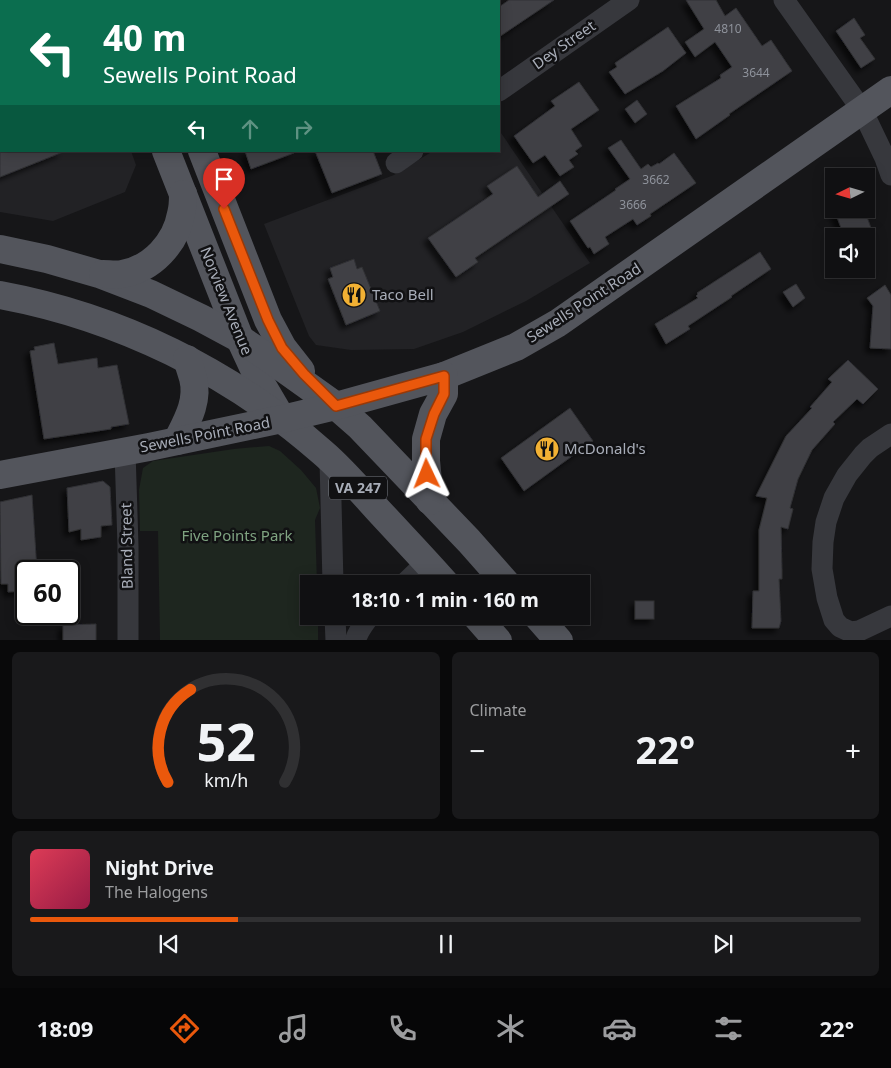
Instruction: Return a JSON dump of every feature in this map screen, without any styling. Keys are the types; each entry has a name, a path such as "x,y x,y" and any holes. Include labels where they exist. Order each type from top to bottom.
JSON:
{"main road":[{"name":"Sewells Point Road","path":"0,475 282,420 444,376 516,347 558,323 891,90"},
{"name":"Norview Avenue","path":"166,152 240,339 258,378 282,420"},
{"name":"VA 247","path":"202,152 268,320 282,348 304,374 370,437 499,575"},
{"path":"99,274 124,274 141,268 153,260 167,246 177,229 183,194"},
{"path":"0,249 47,259 99,274 151,294 240,339 336,406"},
{"path":"0,295 78,314 138,336 187,359 241,390 282,420"},
{"path":"177,441 192,411 195,395 193,379 187,359"},
{"path":"430,501 426,439 434,414 444,394 444,376"},
{"name":"VA 247","path":"282,420 346,474 438,575"},
{"path":"484,625 498,640"},
{"path":"545,625 559,640"}],"street":[{"name":"Dey Street","path":"500,90 628,0"},
{"path":"784,0 862,110 891,175"},
{"path":"891,434 863,455 847,475 834,498 826,522 822,569 827,598 834,620 840,627 851,632 859,631 891,616"},
{"name":"Bland Street","path":"125,451 128,640"},
{"path":"330,460 334,575"},
{"path":"413,575 427,562"},
{"path":"335,625 336,640"},
{"path":"355,640 364,625"}],"shaded area":[{"path":"500,131 590,263 526,301 463,332 414,349 351,350 316,345 309,336 264,224 394,175 431,152 500,152"},
{"path":"0,152 131,152 136,165 125,192 53,221 0,212"}],"green space":[{"name":"Five Points Park","path":"269,446 280,451 301,470 316,488 320,508 315,520 317,575 300,575 300,625 318,625 318,640 160,640 158,531 140,531 139,490 143,468 153,461 234,449"}],"building":[{"path":"509,0 554,0 500,36 500,6"},
{"path":"686,0 716,0 725,16 736,8 762,46 771,40 792,71 696,139 676,106 721,78 720,75 732,67 715,42 695,57 685,42 704,29"},
{"path":"854,18 865,35 860,38 875,59 861,68 836,31"},
{"path":"668,27 686,53 663,71 625,94 609,72 617,67 615,63"},
{"path":"579,82 599,110 571,129 582,146 575,151 578,154 569,160 574,167 560,176 545,155 533,163 514,136 555,106 551,101"},
{"path":"637,100 647,114 635,123 625,109"},
{"path":"621,140 641,169 648,164 651,167 659,164 674,153 696,183 637,225 633,219 605,237 609,244 594,254 570,221 630,179 608,148"},
{"path":"0,152 63,152 0,177"},
{"path":"245,152 294,153 251,169"},
{"path":"315,152 373,152 382,174 332,193"},
{"path":"517,166 538,197 560,181 569,194 475,258 478,262 456,277 428,238 493,194 487,186"},
{"path":"837,218 867,218 871,228 841,228"},
{"path":"760,252 771,269 688,326 690,329 666,344 655,324 698,298 696,296 697,293"},
{"name":"Taco Bell","path":"354,259 357,269 362,267 380,311 346,325 328,279 333,277 330,268"},
{"path":"796,284 805,298 793,307 783,292"},
{"path":"885,285 891,295 891,349 870,348 873,306 867,298"},
{"path":"54,343 58,364 97,358 98,368 117,365 129,424 111,427 111,429 44,439 30,351 35,350 34,347"},
{"path":"848,360 878,389 863,404 857,399 833,422 835,424 812,450 798,479 790,508 793,509 788,529 781,527 782,579 779,579 781,621 779,628 752,628 753,591 759,591 759,530 767,498 756,496 786,436 812,408 810,407 832,382 828,379"},
{"name":"McDonald's","path":"570,408 593,441 524,491 501,458"},
{"path":"103,481 110,487 112,525 101,526 101,537 81,540 81,529 69,532 67,488"},
{"path":"32,495 36,560 15,560 15,592 8,592 8,584 1,584 0,502"},
{"path":"635,601 654,601 654,619 635,619"},
{"path":"96,624 96,640 63,640 63,625"}],"place":[{"name":"Taco Bell","path":"354,295"},
{"name":"McDonald's","path":"547,449"}],"route":[{"path":"224,209 268,320 282,348 304,374 336,406 444,376 444,394 434,414 426,439 427,474"}]}
